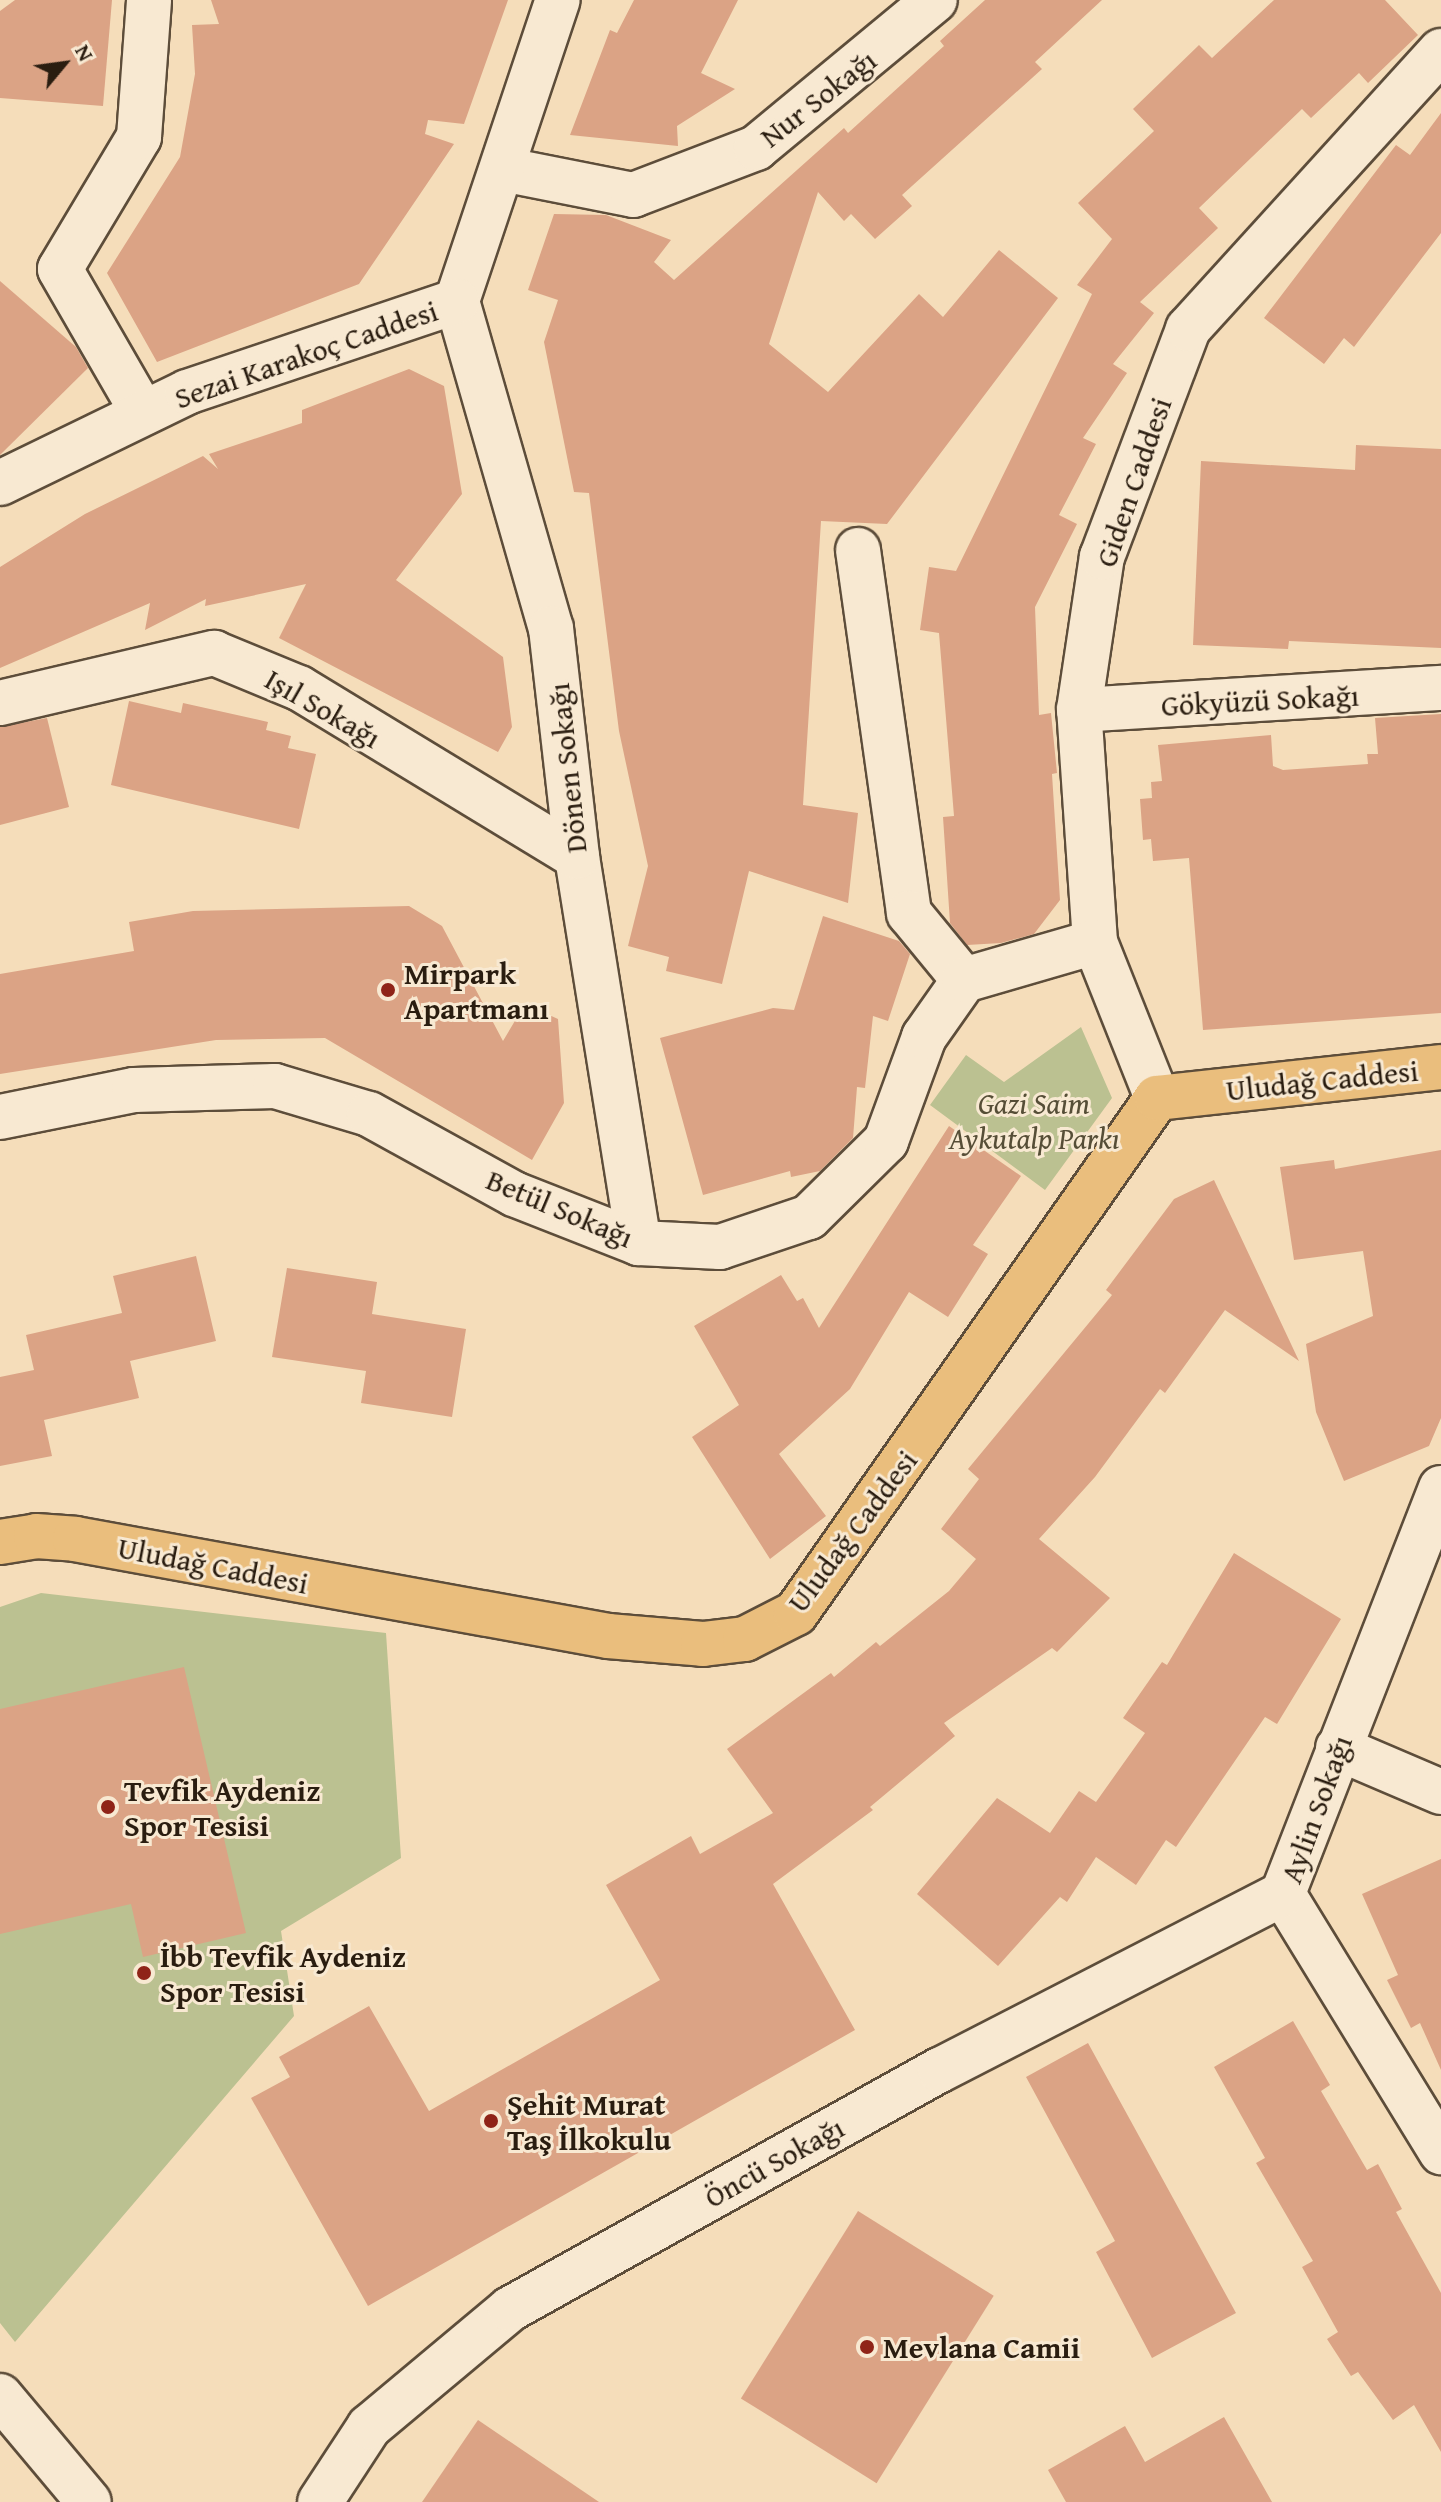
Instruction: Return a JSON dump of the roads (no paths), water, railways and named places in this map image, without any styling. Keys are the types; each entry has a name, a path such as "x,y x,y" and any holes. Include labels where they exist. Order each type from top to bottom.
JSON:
{"main road":[{"name":"Uludağ Caddesi","path":"0,1542 36,1536 75,1539 608,1636 703,1644 771,1630 796,1613 834,1562 1157,1098 1441,1067"}],"street":[{"path":"143,413 60,269 139,137 149,0"},
{"name":"Sezai Karakoç Caddesi","path":"0,483 187,392 457,301 558,0"},
{"name":"Nur Sokağı","path":"502,169 633,195 756,148 935,0"},
{"name":"Giden Caddesi","path":"1157,1098 1095,942 1079,710 1102,557 1188,329 1441,51"},
{"name":"Dönen Sokağı","path":"457,301 551,628 577,857 639,1243"},
{"path":"858,550 909,913 964,980 1095,942"},
{"name":"Işıl Sokağı","path":"0,703 214,653 299,688 577,857"},
{"name":"Gökyüzü Sokağı","path":"1079,710 1441,688"},
{"name":"Betül Sokağı","path":"0,1117 134,1090 275,1086 369,1114 514,1194 639,1243 720,1247 809,1217 886,1141 924,1037 964,980"},
{"name":"Aylin Sokağı","path":"1441,1488 1283,1894 1441,2152"},
{"path":"1338,1748 1441,1792"},
{"name":"Öncü Sokağı","path":"320,2502 369,2427 510,2309 940,2070 1283,1894"},
{"path":"0,2396 89,2502"}],"place":[{"name":"Mirpark Apartmanı","path":"388,990"},
{"name":"Tevfik Aydeniz Spor Tesisi","path":"108,1807"},
{"name":"İbb Tevfik Aydeniz Spor Tesisi","path":"144,1973"},
{"name":"Şehit Murat Taş İlkokulu","path":"491,2121"},
{"name":"Mevlana Camii","path":"867,2347"}],"park label":[{"name":"Gazi Saim Aykutalp Parkı","path":"1034,1120"}]}
